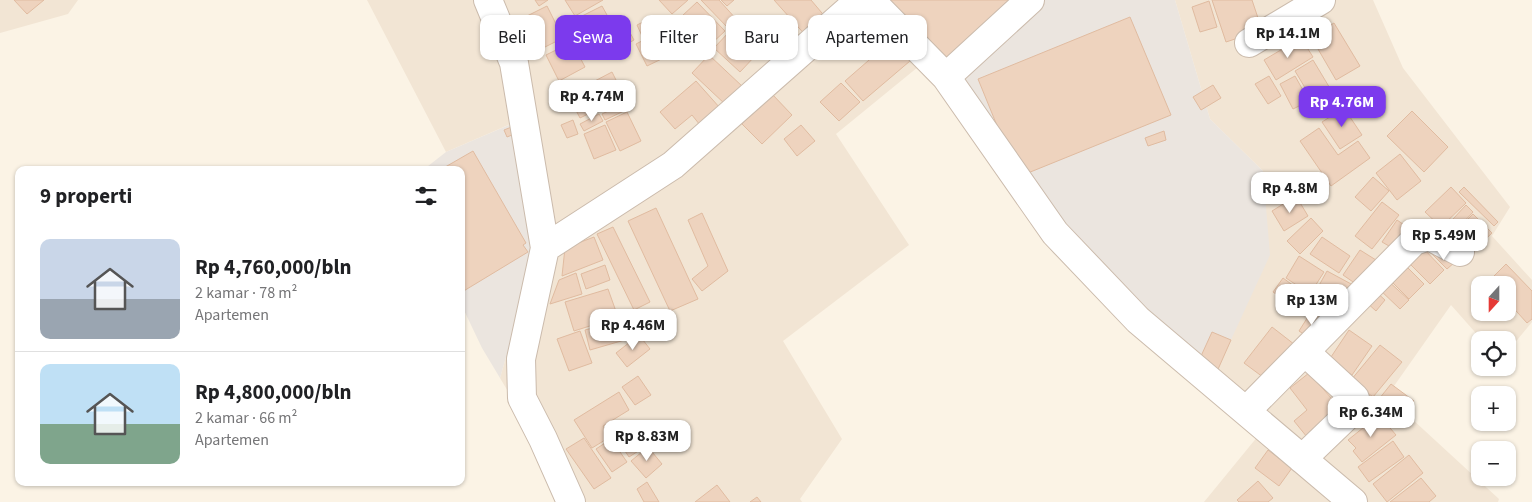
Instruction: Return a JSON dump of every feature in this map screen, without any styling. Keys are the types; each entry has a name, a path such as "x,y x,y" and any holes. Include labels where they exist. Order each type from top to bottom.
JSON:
{"street":[{"path":"488,0 514,63 544,248 521,359 522,398 543,439 571,502"},
{"path":"946,77 1030,0"},
{"path":"1249,43 1321,0"},
{"path":"544,248 673,165 849,3 865,2 877,7 946,77 1056,232 1138,320 1353,502"},
{"path":"1246,411 1414,240 1429,236 1460,252"},
{"path":"1302,459 1353,410 1356,404 1355,398 1305,352"}],"shaded area":[{"path":"0,0 78,0 68,14 0,33"},
{"path":"367,0 871,0 886,15 808,15 808,60 927,60 836,134 909,245 783,341 842,439 800,499 802,502 574,502 500,378 533,263 531,115 446,152"},
{"path":"871,0 1175,0 1210,119 1263,171 1270,255 1207,392 1053,253 927,56 927,15 886,15"},
{"path":"1175,0 1373,0 1403,68 1510,207 1492,236 1532,280 1532,322 1516,341 1516,331 1474,331 1451,305 1387,396 1471,473 1471,486 1485,486 1499,499 1498,502 1204,502 1258,436 1207,392 1263,171 1210,119"},
{"path":"532,115 533,263 500,378 482,348 465,312 465,166 428,166 446,152"}],"building":[{"path":"14,0 44,0 27,14"},
{"path":"535,0 548,0 539,6"},
{"path":"565,0 603,0 577,15 574,15"},
{"path":"659,0 688,0 672,14"},
{"path":"701,0 719,0 732,15 726,15 726,26"},
{"path":"721,0 734,0 727,6"},
{"path":"774,0 811,0 824,15 808,15 807,37 798,27 798,15 787,15"},
{"path":"881,0 1011,0 943,65 927,48 927,15 895,15"},
{"path":"1212,0 1252,0 1262,30 1226,42"},
{"path":"1209,1 1217,27 1200,32 1192,7"},
{"path":"697,2 710,15 683,15"},
{"path":"547,6 555,22 555,42 545,47 545,15 529,15"},
{"path":"602,6 607,15 584,15"},
{"path":"1130,17 1171,115 1018,177 978,79"},
{"path":"716,22 725,31 716,39"},
{"path":"641,23 641,34 637,25"},
{"path":"1334,23 1360,66 1336,80 1311,37"},
{"path":"726,35 726,59 716,50 716,46"},
{"path":"1301,38 1313,57 1276,80 1264,60"},
{"path":"641,41 641,54 636,44"},
{"path":"555,50 555,60 581,60 585,67 559,81 546,55"},
{"path":"644,60 659,60 647,66"},
{"path":"704,60 714,60 743,87 726,105 692,73"},
{"path":"727,60 751,60 740,72"},
{"path":"869,60 910,61 863,101 845,81"},
{"path":"1313,60 1331,90 1313,101 1295,71"},
{"path":"612,72 624,96 580,118 568,95"},
{"path":"1269,76 1281,96 1268,104 1255,84"},
{"path":"1295,76 1309,101 1293,109 1280,84"},
{"path":"696,81 720,108 700,125 692,115 675,129 660,112"},
{"path":"841,83 860,102 839,121 820,102"},
{"path":"1213,85 1221,98 1201,110 1193,97"},
{"path":"772,94 792,115 762,144 742,124"},
{"path":"623,104 626,110 605,120 602,114"},
{"path":"1344,108 1362,135 1340,149 1322,122"},
{"path":"1412,111 1448,147 1424,172 1387,136"},
{"path":"627,112 641,141 620,151 606,122"},
{"path":"599,114 603,121 584,131 580,124"},
{"path":"573,120 578,134 567,138 561,125"},
{"path":"605,125 616,150 594,159 584,134"},
{"path":"801,125 815,141 797,156 784,139"},
{"path":"514,126 517,133 507,137 504,130"},
{"path":"1319,128 1338,155 1358,141 1370,158 1331,186 1300,141"},
{"path":"1164,131 1166,140 1148,146 1145,138"},
{"path":"473,151 526,243 523,245 528,252 465,290 465,166 447,166"},
{"path":"1400,154 1421,181 1397,200 1376,173"},
{"path":"1373,177 1389,191 1371,211 1355,197"},
{"path":"1451,187 1466,203 1441,227 1425,212"},
{"path":"1464,187 1498,222 1494,226 1459,192"},
{"path":"1296,196 1308,216 1284,231 1272,211"},
{"path":"1382,202 1399,215 1372,249 1355,236"},
{"path":"1466,205 1473,212 1460,226 1453,219"},
{"path":"656,208 698,299 670,311 628,221"},
{"path":"702,213 728,271 702,291 692,279 708,266 688,220"},
{"path":"1473,214 1492,233 1468,256 1449,238"},
{"path":"1311,218 1323,231 1300,254 1287,241"},
{"path":"1397,220 1410,229 1396,250 1382,242"},
{"path":"613,227 650,302 634,310 597,234"},
{"path":"594,237 603,260 562,276 565,248"},
{"path":"1322,237 1350,256 1339,273 1310,254"},
{"path":"1421,246 1444,270 1430,284 1406,260"},
{"path":"1360,250 1376,260 1359,286 1343,275"},
{"path":"1429,251 1455,262 1447,269"},
{"path":"1299,256 1324,272 1310,294 1286,278"},
{"path":"1404,264 1424,284 1409,299 1389,279"},
{"path":"1506,264 1532,291 1532,319 1527,323 1516,311 1516,276 1494,276"},
{"path":"605,265 610,280 586,289 581,274"},
{"path":"1327,271 1353,285 1336,315 1311,300"},
{"path":"576,273 582,294 550,304 559,280"},
{"path":"1283,278 1309,297 1300,310 1273,292"},
{"path":"1386,279 1409,300 1400,309 1378,288"},
{"path":"608,289 618,317 574,331 565,302"},
{"path":"1374,290 1385,300 1376,311 1365,301"},
{"path":"1311,312 1325,322 1313,340 1299,331"},
{"path":"622,320 628,339 590,350 585,330"},
{"path":"1272,327 1299,348 1271,383 1244,363"},
{"path":"1349,330 1372,346 1352,375 1329,360"},
{"path":"580,331 592,363 569,371 557,339"},
{"path":"1212,332 1231,340 1215,376 1196,367"},
{"path":"639,335 650,349 627,367 616,353"},
{"path":"1380,345 1402,362 1373,397 1351,380"},
{"path":"1309,373 1332,399 1337,395 1346,405 1307,437 1294,421 1307,410 1290,388"},
{"path":"638,376 651,395 635,405 622,387"},
{"path":"1391,384 1414,401 1402,416 1379,399"},
{"path":"619,392 629,410 603,426 610,437 592,448 574,420"},
{"path":"1379,415 1396,435 1362,462 1353,451 1356,448 1348,440"},
{"path":"631,430 643,448 629,457 617,439"},
{"path":"584,438 611,478 594,489 566,449"},
{"path":"611,439 627,462 612,472 596,449"},
{"path":"1393,441 1404,457 1369,482 1358,467"},
{"path":"648,447 662,464 646,478 631,461"},
{"path":"1268,450 1292,468 1279,486 1255,468"},
{"path":"1409,455 1423,473 1387,502 1373,484"},
{"path":"1421,478 1436,496 1429,502 1390,502"},
{"path":"1258,481 1273,498 1268,502 1239,502 1237,500"},
{"path":"647,482 659,502 644,502 637,489"},
{"path":"717,485 730,502 695,502"},
{"path":"757,497 761,502 750,502"}]}
